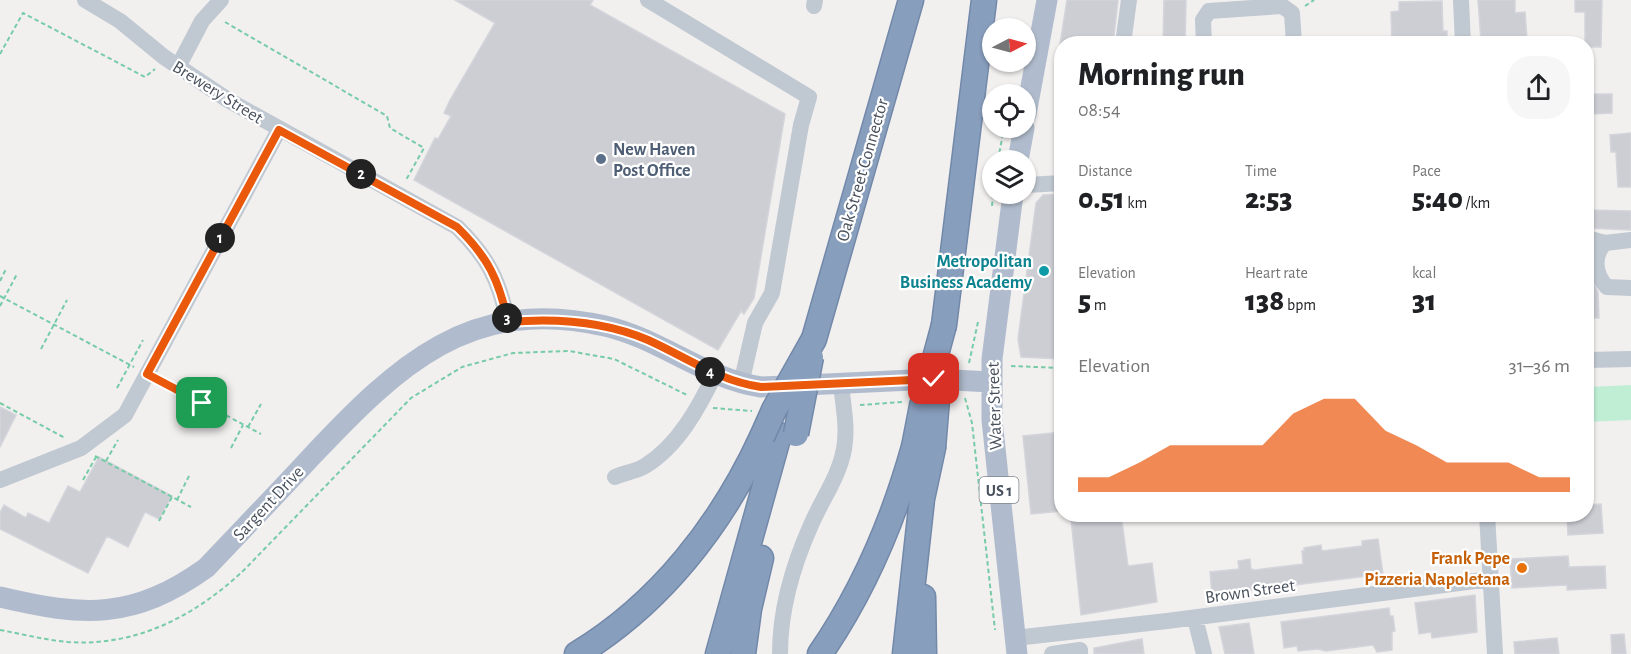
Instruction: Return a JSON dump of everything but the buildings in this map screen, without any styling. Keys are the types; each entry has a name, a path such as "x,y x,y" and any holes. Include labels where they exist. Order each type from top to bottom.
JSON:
{"highway":[{"name":"Oak Street Connector","path":"814,339 911,0"},
{"path":"905,654 906,623 922,499 921,406 944,325 984,0"},
{"path":"743,654 779,435 774,410 814,339"},
{"path":"718,654 779,435 814,339"},
{"path":"577,654 627,618 688,556 735,489 779,435"},
{"path":"819,654 866,578 923,448"},
{"path":"923,448 933,498 923,607 924,654"}],"main road":[{"path":"1032,84 1047,0"},
{"name":"Water Street","path":"1009,642 991,382 1012,204"},
{"path":"508,322 564,321 606,326 646,339 715,374 741,384 780,388 934,379 991,382"},
{"name":"Sargent Drive","path":"0,597 44,607 87,611 118,609 153,599 178,588 206,568 375,390 435,348 478,329 508,322"}],"street":[{"name":"Brewery Street","path":"85,0 120,21 178,67 279,130 457,227 474,244 495,274 508,322"},
{"path":"178,67 202,21 221,0"},
{"path":"648,0 809,97 801,125 772,293 755,323 741,384"},
{"path":"1124,36 1129,0"},
{"path":"1461,0 1463,36"},
{"path":"1204,36 1203,20 1209,11 1282,6 1292,14 1293,36"},
{"path":"0,480 81,448 107,431 125,415 279,130"},
{"path":"1036,184 1054,183"},
{"path":"1594,240 1605,243 1631,240"},
{"path":"1605,243 1597,256 1599,277 1607,287 1631,288"},
{"path":"1594,360 1631,359"},
{"path":"615,477 645,465 672,441 701,402 715,374"},
{"path":"780,654 783,612 790,580 812,524 838,472 843,455 842,384"},
{"path":"1487,522 1495,654"},
{"name":"Brown Street","path":"1009,642 1078,631 1490,579"},
{"path":"1195,618 1204,654"},
{"path":"1052,654 1080,652 1078,631"}],"path":[{"path":"0,54 23,12 145,77 156,67"},
{"path":"225,22 387,116 390,128 423,148 406,181"},
{"path":"0,281 6,269"},
{"path":"0,306 17,274"},
{"path":"0,296 261,434"},
{"path":"41,349 67,300"},
{"path":"117,388 143,340"},
{"path":"0,630 68,642 99,642 149,631 192,612 226,588 411,398 462,368 485,359 544,350 593,354 636,368 720,410 757,411"},
{"path":"1011,366 1054,368"},
{"path":"961,400 965,398 968,404 972,423 1009,642"},
{"path":"844,407 907,402"},
{"path":"248,428 261,404"},
{"path":"231,448 243,425"},
{"path":"106,462 119,438"},
{"path":"82,480 96,457"},
{"path":"177,500 190,474"},
{"path":"159,521 172,497"}],"green space":[{"path":"1631,385 1631,420 1594,422 1594,387"}],"place":[{"name":"New Haven Post Office","path":"601,159"},
{"name":"Metropolitan Business Academy","path":"1044,271"},
{"name":"Frank Pepe Pizzeria Napoletana","path":"1522,568"}],"route":[{"path":"202,403 147,374 279,130 457,227 474,244 495,274 503,296 508,322 536,320 606,326 646,339 715,374 741,384 761,387 780,388 934,379"}]}
